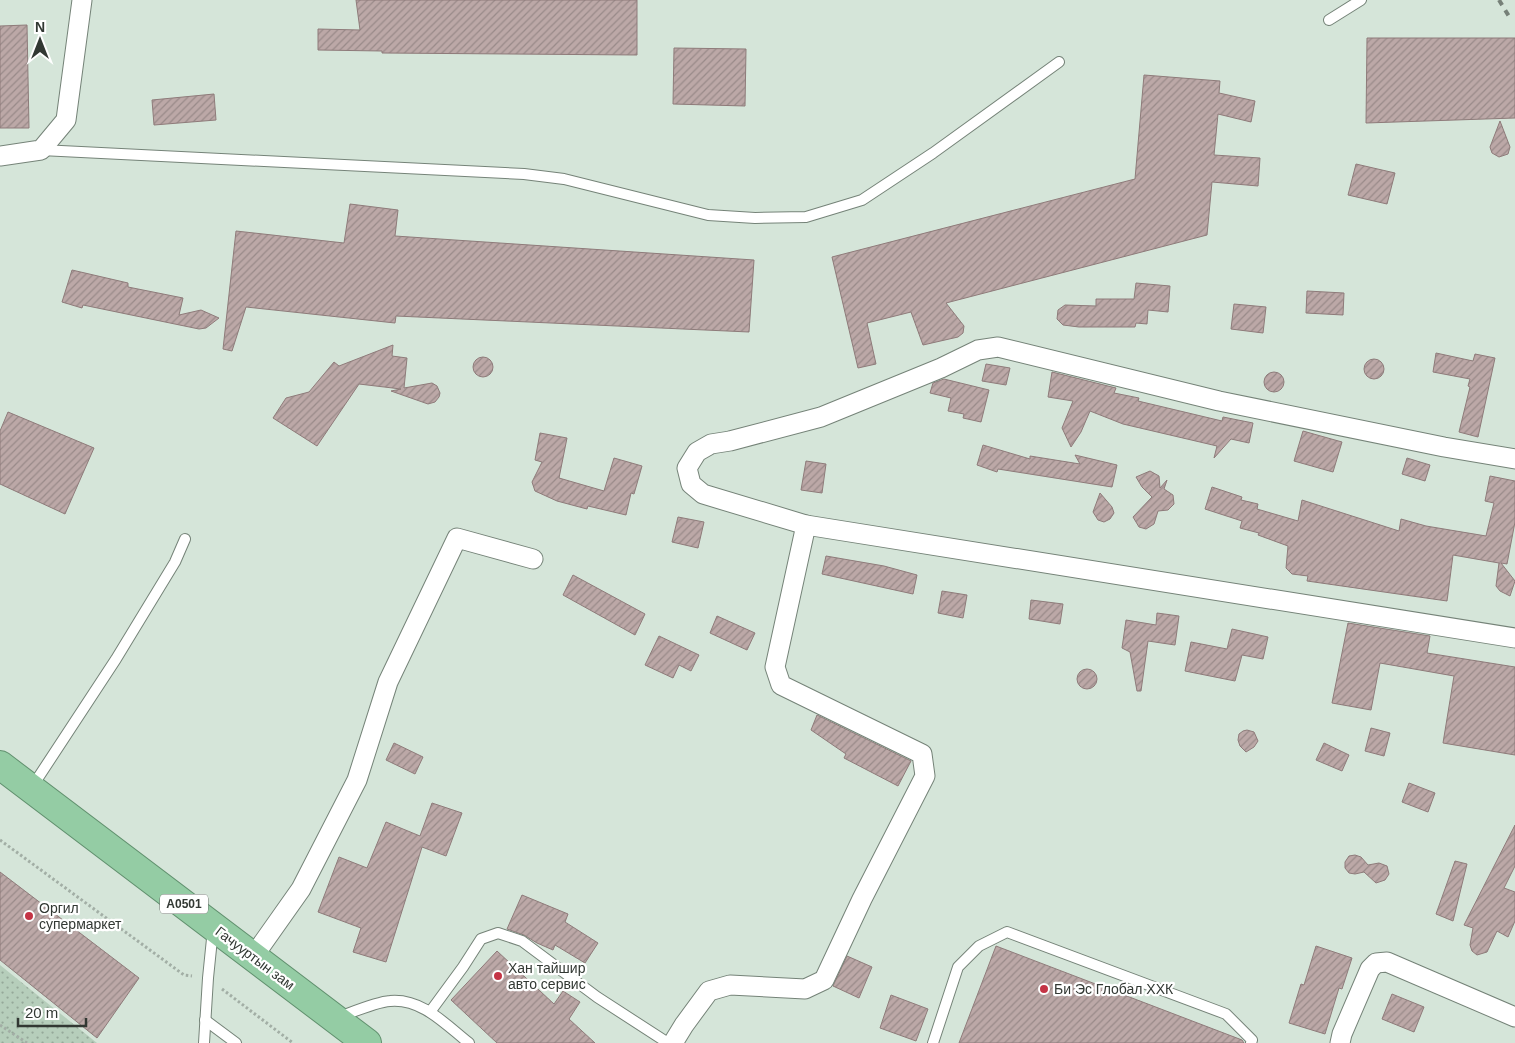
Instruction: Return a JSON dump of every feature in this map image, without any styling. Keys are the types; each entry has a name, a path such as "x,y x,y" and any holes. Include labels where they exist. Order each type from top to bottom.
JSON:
{"highway":[{"name":"Гачууртын зам","path":"0,765 367,1043"}],"street":[{"path":"0,156 40,150 66,120 82,0"},
{"path":"1515,459 1444,447 1219,401 998,347 978,350 940,368 821,417 730,441 711,444 697,452 687,468 691,484 703,494 806,525 1515,638"},
{"path":"673,1043 709,991 730,985 805,989 824,980 862,899 925,776 922,754 781,685 775,667 806,525"},
{"path":"253,957 301,889 357,780 388,682 457,538 533,559"},
{"path":"1340,1043 1342,1034 1370,969 1376,963 1387,962 1515,1017"}],"lane":[{"path":"1329,20 1361,0"},
{"path":"40,150 524,174 564,179 708,215 755,218 806,217 862,200 934,153 1059,62"},
{"path":"31,788 116,659 174,562 185,539"},
{"path":"204,1043 208,978 214,927"},
{"path":"933,1043 958,967 978,946 1007,932 1226,1014 1252,1040 1251,1043"},
{"path":"430,1012 481,939 498,933 522,941 597,996 668,1043"},
{"path":"335,1018 390,1001 414,1002 430,1012 469,1043"},
{"path":"206,1020 236,1043"}],"path":[{"path":"0,840 184,975 208,978 293,1043"},
{"path":"0,1025 27,1043"}],"green space":[{"path":"0,965 97,1043 0,1043"}],"building":[{"path":"356,0 637,0 637,55 382,53 382,51 318,50 318,29 360,30"},
{"path":"27,25 29,128 0,128 0,26"},
{"path":"1367,38 1515,38 1515,118 1366,123"},
{"path":"674,48 746,49 745,106 673,104"},
{"path":"1144,75 1220,81 1219,93 1255,101 1251,122 1218,114 1214,155 1260,158 1258,186 1212,182 1207,235 946,303 964,326 963,333 958,337 923,345 911,312 867,323 876,364 858,368 832,257 1135,179"},
{"path":"214,94 216,120 154,125 152,100"},
{"path":"1500,121 1510,147 1508,154 1499,157 1492,153 1490,147"},
{"path":"1356,164 1395,173 1387,204 1348,195"},
{"path":"350,204 398,210 395,236 754,260 749,332 396,316 395,323 246,307 232,351 223,349 236,231 344,243"},
{"path":"72,270 128,283 128,287 183,298 179,315 201,310 219,318 206,328 199,329 83,305 82,308 62,302"},
{"path":"1136,283 1170,286 1168,312 1148,310 1147,324 1136,323 1135,327 1079,327 1063,325 1057,319 1058,310 1065,305 1096,306 1096,299 1134,299"},
{"path":"1307,291 1344,293 1343,315 1306,313"},
{"path":"1234,304 1266,307 1263,333 1231,329"},
{"path":"393,345 392,356 407,358 404,388 432,383 437,386 440,393 435,402 428,404 391,391 401,389 359,384 317,446 273,418 286,398 309,392 334,362 339,366"},
{"path":"1436,353 1473,361 1475,354 1495,358 1478,437 1459,432 1470,387 1468,386 1470,379 1433,372"},
{"path":"479,357 487,357 493,363 493,371 487,377 479,377 473,371 473,363"},
{"path":"1374,359 1381,362 1384,369 1381,376 1374,379 1367,376 1364,369 1367,362"},
{"path":"986,364 1010,368 1006,385 982,381"},
{"path":"1052,372 1116,388 1114,393 1139,398 1138,401 1222,421 1223,417 1253,423 1249,443 1231,439 1214,458 1217,446 1123,424 1090,411 1081,432 1071,447 1062,428 1073,401 1048,397"},
{"path":"1274,372 1281,375 1284,382 1281,389 1274,392 1267,389 1264,382 1267,375"},
{"path":"944,379 989,390 981,422 963,418 964,414 948,411 951,398 930,393 933,383"},
{"path":"8,412 94,448 65,514 0,484 0,431"},
{"path":"1303,431 1342,442 1333,472 1294,461"},
{"path":"540,433 567,438 559,478 604,491 614,458 642,466 634,494 631,493 626,515 588,506 587,509 557,501 535,491 532,482 542,462 535,460"},
{"path":"983,445 1030,459 1030,456 1080,464 1075,455 1117,465 1112,487 998,469 997,472 977,465"},
{"path":"1407,458 1430,465 1425,481 1402,474"},
{"path":"806,461 826,464 822,493 801,490"},
{"path":"1150,471 1159,476 1160,488 1167,480 1164,489 1173,495 1174,504 1168,510 1158,511 1154,524 1146,529 1139,527 1133,517 1152,497 1142,487 1136,477"},
{"path":"1490,476 1515,481 1515,522 1507,564 1501,563 1515,581 1510,596 1500,591 1496,586 1499,563 1453,555 1447,601 1307,581 1308,576 1292,574 1286,568 1288,546 1258,535 1259,533 1240,528 1242,521 1205,509 1212,487 1242,497 1241,500 1258,504 1257,509 1298,521 1302,500 1399,531 1401,519 1426,526 1486,536 1494,503 1485,501"},
{"path":"1100,493 1112,507 1114,513 1110,519 1104,522 1098,520 1093,512"},
{"path":"678,517 704,522 698,548 672,542"},
{"path":"826,556 884,566 917,575 913,594 822,574"},
{"path":"573,575 645,614 635,635 563,595"},
{"path":"942,591 967,595 963,618 938,613"},
{"path":"1031,600 1063,604 1060,624 1029,619"},
{"path":"1157,613 1179,616 1175,645 1148,641 1141,691 1137,691 1130,652 1122,648 1126,620 1156,625"},
{"path":"717,616 755,633 747,650 710,633"},
{"path":"1348,623 1430,636 1427,653 1515,667 1515,755 1443,743 1454,676 1380,663 1371,710 1332,703"},
{"path":"1232,629 1268,637 1263,659 1242,655 1235,681 1185,671 1191,642 1227,649"},
{"path":"659,636 699,655 691,671 679,665 673,678 645,665"},
{"path":"1087,669 1094,672 1097,679 1094,686 1087,689 1080,686 1077,679 1080,672"},
{"path":"817,715 911,761 898,786 844,758 846,754 811,730"},
{"path":"1371,728 1390,733 1384,756 1365,751"},
{"path":"1247,730 1254,732 1258,741 1254,747 1246,752 1240,746 1238,740 1239,734"},
{"path":"394,743 423,757 415,774 386,760"},
{"path":"1324,743 1349,755 1342,771 1316,760"},
{"path":"1409,783 1435,793 1428,812 1402,802"},
{"path":"432,803 462,813 446,856 422,847 386,962 353,952 361,928 318,912 339,857 367,868 386,822 420,836"},
{"path":"1515,825 1515,866 1504,888 1515,892 1515,921 1508,937 1497,931 1487,952 1477,955 1472,951 1470,945 1473,928 1464,925"},
{"path":"1349,856 1361,857 1368,865 1379,863 1387,866 1389,874 1385,880 1376,883 1364,872 1349,873 1345,868 1345,862"},
{"path":"1455,861 1467,864 1453,921 1436,914"},
{"name":"Оргил супермаркет","path":"0,872 139,978 97,1038 0,960"},
{"path":"522,895 568,914 565,922 598,943 585,963 555,945 553,950 524,935 507,929"},
{"name":"Би Эс Глобал ХХК","path":"996,946 1242,1040 1244,1043 959,1043"},
{"path":"1316,946 1352,958 1342,989 1339,988 1325,1034 1289,1023 1301,984 1304,985"},
{"name":"Хан тайшир авто сервис","path":"497,951 554,1004 563,991 580,1002 569,1019 595,1043 497,1043 451,1000"},
{"path":"847,956 872,967 859,998 833,986"},
{"path":"1392,994 1424,1007 1414,1032 1382,1019"},
{"path":"891,995 928,1009 916,1041 880,1028"}],"railway":[{"path":"1499,0 1510,18"}],"place":[{"name":"Оргил супермаркет","path":"29,916"},
{"name":"Хан тайшир авто сервис","path":"498,976"},
{"name":"Би Эс Глобал ХХК","path":"1044,989"}]}
